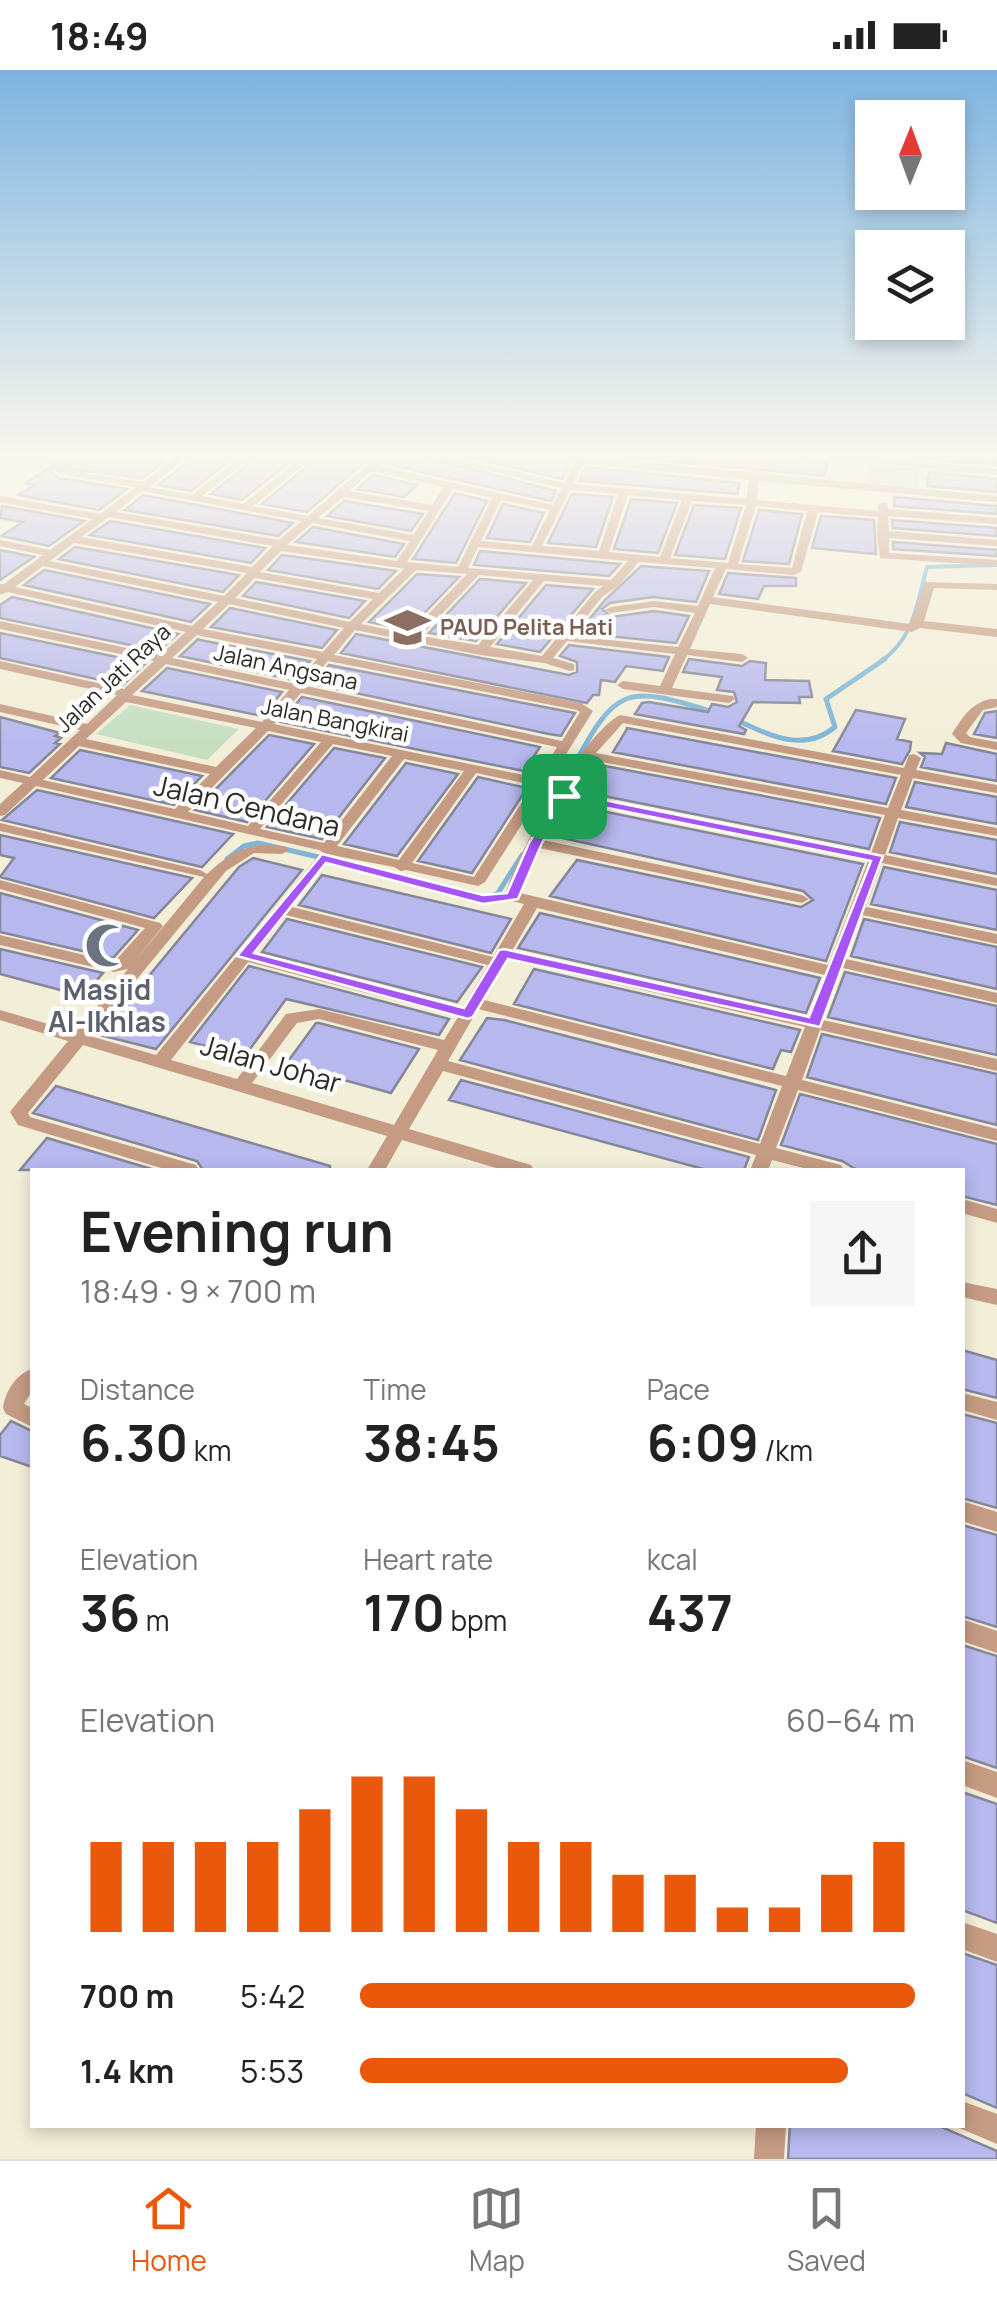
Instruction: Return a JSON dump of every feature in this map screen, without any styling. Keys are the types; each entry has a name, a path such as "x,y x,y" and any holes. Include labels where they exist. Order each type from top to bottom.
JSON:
{"street":[{"path":"31,549 53,554"},
{"path":"2,590 59,549"},
{"path":"128,549 380,597"},
{"name":"Jalan Jati Raya","path":"0,812 228,600 275,549"},
{"path":"306,549 407,566 614,584"},
{"path":"177,815 265,726 380,597 407,566 413,549"},
{"path":"462,571 475,549"},
{"path":"550,549 788,572 797,570 802,549"},
{"path":"603,555 605,549"},
{"path":"664,560 668,549"},
{"path":"665,689 734,549"},
{"path":"884,549 884,554 997,563"},
{"path":"539,659 637,557"},
{"path":"41,562 570,667"},
{"path":"412,638 476,572"},
{"path":"480,651 540,578"},
{"path":"910,626 929,584 997,587"},
{"path":"2,590 566,704 587,712 564,744 544,783"},
{"path":"612,610 657,604 704,605 997,632"},
{"name":"Jalan Angsana","path":"0,625 564,744"},
{"path":"572,639 742,658"},
{"name":"Jalan Bangkirai","path":"0,665 265,726 997,882"},
{"path":"623,685 729,699"},
{"path":"997,704 984,702 977,706 959,734 966,740 997,746"},
{"path":"0,708 89,728"},
{"path":"514,896 516,882 565,791 622,719 997,790"},
{"path":"250,832 330,739"},
{"path":"76,741 219,772"},
{"path":"161,1060 402,754"},
{"path":"589,756 997,832"},
{"path":"761,1168 914,758"},
{"path":"401,867 474,768"},
{"name":"Jalan Cendana","path":"0,774 250,832 324,854 482,880 544,783"},
{"path":"0,827 200,874"},
{"path":"535,843 802,899"},
{"path":"183,1168 24,1120 20,1112 78,1044 141,955 212,876 242,850 263,846 324,854 483,900 514,896 997,998"},
{"path":"0,884 154,926 141,955 123,965 109,967 0,940"},
{"path":"377,1168 533,902"},
{"path":"282,909 997,1064"},
{"path":"859,910 997,939"},
{"path":"244,956 793,1084 997,1136"},
{"path":"242,1084 292,1018 302,1014 319,1014 449,1047"},
{"name":"Jalan Johar","path":"0,1016 78,1044 161,1060 395,1136 518,1168"},
{"path":"439,1064 828,1168"},
{"path":"965,1207 997,1216"},
{"path":"965,1289 997,1297"},
{"path":"30,1380 16,1397 13,1408 30,1417"},
{"path":"965,1401 997,1411"},
{"path":"965,1512 997,1522"},
{"path":"965,1631 997,1642"},
{"path":"965,1773 997,1784"},
{"path":"965,1936 997,1948"},
{"path":"965,2116 997,2129"},
{"path":"770,2159 771,2128"}],"green space":[{"path":"130,705 239,729 207,760 96,734"}],"building":[{"path":"72,549 90,549 239,575 223,592 59,559"},
{"path":"173,549 264,549 251,563"},
{"path":"345,549 400,549 395,557"},
{"path":"419,549 463,549 456,563 413,559"},
{"path":"619,549 659,549 658,553"},
{"path":"677,549 728,549 725,559 675,555"},
{"path":"747,549 793,549 789,564 743,561"},
{"path":"828,549 876,549 876,554"},
{"path":"900,549 990,549 997,550 997,556"},
{"path":"0,550 34,557 0,580"},
{"path":"480,551 620,564 609,576 474,565"},
{"path":"282,555 396,571 378,589 268,570"},
{"path":"641,566 709,571 696,602 653,597 610,603 602,609 612,617 654,611 689,616 676,643 578,633 605,600"},
{"path":"44,570 210,604 191,622 24,585"},
{"path":"728,573 796,578 796,586 764,586 758,599 719,594"},
{"path":"417,574 459,577 408,630 369,622"},
{"path":"480,579 526,583 476,641 429,633"},
{"path":"256,582 365,601 349,618 243,596"},
{"path":"546,585 593,589 540,652 497,644"},
{"path":"12,597 178,634 159,651 0,618 0,605"},
{"path":"230,608 337,630 322,648 211,627"},
{"path":"0,633 146,663 123,685 0,658"},
{"path":"356,634 569,675 577,672 577,662 560,656 569,645 669,657 663,671 626,666 615,682 601,680 599,695 593,695 587,703 341,653"},
{"path":"198,639 310,661 294,680 180,656"},
{"path":"689,659 742,666 750,661 766,663 765,680 809,681 812,697 799,697 800,703 753,702 739,726 746,730 744,734 635,714 642,703 649,702 708,712 712,704 728,707 737,702 734,692 717,690 722,677 683,672"},
{"path":"329,665 575,713 561,736 549,734 313,684"},
{"path":"167,668 282,692 262,716 142,691"},
{"path":"302,697 540,747 524,771 281,722"},
{"path":"856,710 905,719 897,739 911,742 902,764 833,751"},
{"path":"997,711 997,738 974,734 985,713"},
{"path":"0,717 60,733 55,736 61,738 55,743 60,744 29,773 0,767"},
{"path":"627,728 896,778 886,804 613,752"},
{"path":"269,735 314,744 247,822 195,810"},
{"path":"946,743 997,754 997,781 921,767 925,757 920,753 942,754"},
{"path":"334,748 385,758 322,839 267,827"},
{"path":"80,750 202,776 174,805 51,778"},
{"path":"406,763 458,774 397,856 344,844"},
{"path":"605,766 880,818 869,849 589,793"},
{"path":"478,777 527,788 472,873 418,861"},
{"path":"915,782 997,797 997,824 906,807"},
{"path":"37,790 233,834 202,867 2,820"},
{"path":"572,805 863,864 826,961 550,896 577,860 801,907 813,900 803,891 553,836"},
{"path":"900,822 997,840 997,874 890,852"},
{"path":"0,835 192,878 154,918 0,877 14,858 0,855"},
{"path":"253,858 302,870 156,1049 100,1035 239,867"},
{"path":"884,867 997,890 997,930 871,904"},
{"path":"322,875 511,919 491,953 299,905"},
{"path":"0,893 138,930 113,958 0,932"},
{"path":"540,913 820,978 806,1013 518,948"},
{"path":"287,919 482,967 457,1002 262,952"},
{"path":"864,919 997,947 997,989 851,956"},
{"path":"0,949 103,973 83,996 0,974"},
{"path":"249,966 449,1019 439,1035 286,999 245,1056 190,1042"},
{"path":"534,969 800,1030 791,1052 781,1050 773,1069 514,1004"},
{"path":"845,972 997,1006 997,1055 828,1017"},
{"path":"487,1018 776,1090 758,1140 460,1060"},
{"path":"316,1023 419,1049 391,1093 286,1064"},
{"path":"822,1034 997,1074 997,1125 807,1077"},
{"path":"461,1080 749,1157 745,1168 700,1168 449,1100"},
{"path":"56,1086 330,1168 202,1168 197,1161 33,1113"},
{"path":"800,1094 997,1144 997,1205 965,1197 965,1168 854,1168 842,1161 781,1145"},
{"path":"47,1138 148,1168 30,1168 20,1170"},
{"path":"965,1351 997,1360 997,1398 965,1390"},
{"path":"965,1415 997,1423 997,1508 965,1499"},
{"path":"11,1421 30,1430 30,1466 0,1456 0,1435"},
{"path":"965,1526 997,1535 997,1627 965,1617"},
{"path":"965,1646 997,1656 997,1768 965,1757"},
{"path":"965,1793 997,1804 997,1923 965,1911"},
{"path":"965,1954 997,1965 997,2108 965,2094"},
{"path":"790,2128 944,2128 997,2151 997,2159 788,2159"}],"waterway":[{"path":"881,661 907,631 927,567 997,565"},
{"path":"734,719 785,739 823,735 835,727 826,699 885,659"},
{"path":"573,767 601,721 626,699 660,698 713,712"},
{"path":"227,859 244,846 258,843 396,875"},
{"path":"491,896 498,893 522,855"}],"place":[{"name":"PAUD Pelita Hati","path":"407,627"},
{"name":"Masjid Al-Ikhlas","path":"107,945"}],"route":[{"path":"564,796 878,858 814,1023 504,954 468,1014 244,956 322,858 483,900 514,896 516,882 535,843 564,796"}]}
